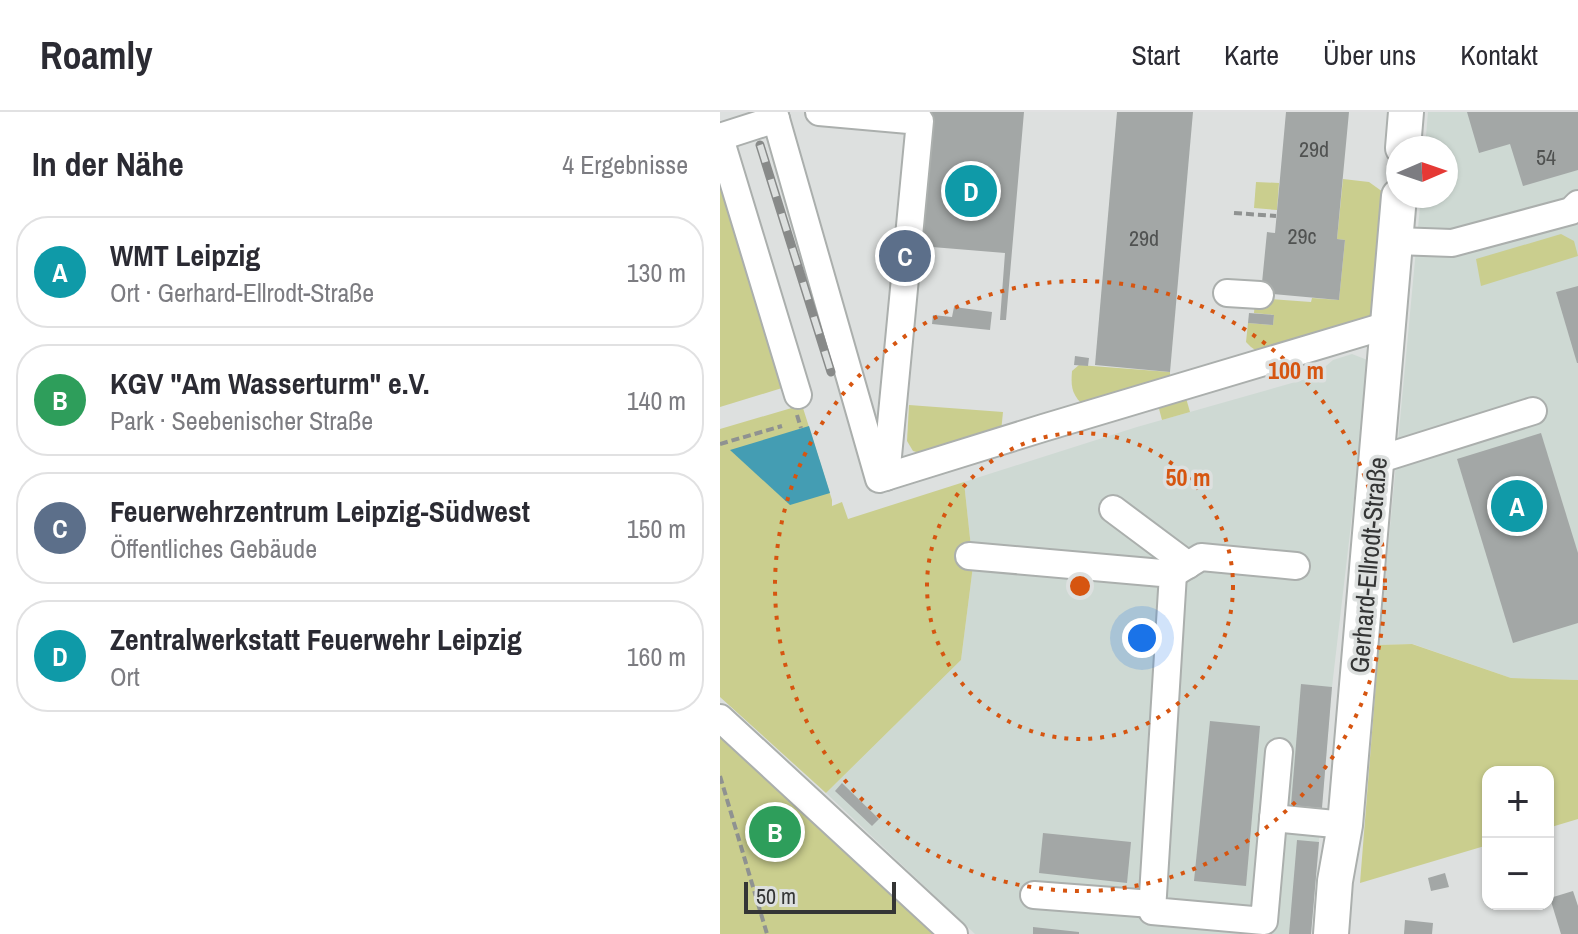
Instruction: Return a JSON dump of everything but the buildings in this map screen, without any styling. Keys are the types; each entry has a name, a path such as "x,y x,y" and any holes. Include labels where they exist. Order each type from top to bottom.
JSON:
{"main road":[{"path":"1404,136 1406,112"},
{"name":"Gerhard-Ellrodt-Straße","path":"1331,934 1335,881 1345,825 1398,208"}],"street":[{"path":"819,112 920,121 886,477"},
{"path":"798,395 720,138 775,115 879,479 1388,325"},
{"path":"1396,241 1452,243 1571,211 1578,204"},
{"path":"1227,293 1260,295"},
{"path":"1377,460 1533,411"},
{"path":"1113,509 1180,569"},
{"path":"969,556 1180,569 1201,557 1296,566"},
{"path":"1160,917 1180,569"},
{"path":"720,718 954,934"},
{"path":"1034,895 1160,917 1264,921 1279,752"},
{"path":"1273,818 1345,825"}],"path":[{"path":"1234,213 1276,216"},
{"path":"720,444 782,426"},
{"path":"720,776 767,934"}],"shaded area":[{"path":"1428,112 1578,112 1578,680 1511,678 1413,644 1379,645 1420,208 1458,208 1458,136 1426,136"},
{"path":"1352,354 1370,361 1332,687 1311,934 975,934 826,793 961,660 973,566 964,482 1137,427 1313,377 1333,360"}],"green space":[{"path":"1343,179 1369,182 1383,192 1373,322 1258,352 1246,342 1248,323 1273,325 1274,315 1254,313 1255,301 1245,297 1311,302 1312,298 1339,300 1345,240 1337,239"},
{"path":"1256,182 1279,183 1277,210 1254,208"},
{"path":"720,186 782,388 720,407"},
{"path":"1561,234 1574,241 1578,256 1481,286 1476,259"},
{"path":"1079,365 1170,372 1170,380 1093,405 1081,403 1073,392 1072,371"},
{"path":"1186,398 1190,412 1162,420 1158,405"},
{"path":"909,405 1003,412 1001,432 929,456 913,451 907,441"},
{"path":"795,407 803,408 832,506 842,502 848,519 964,482 973,566 961,660 826,793 720,697 720,429"},
{"path":"1412,644 1511,678 1578,680 1578,819 1554,826 1554,766 1482,766 1482,847 1360,883 1379,645"},
{"path":"720,731 940,934 720,934"}],"water":[{"path":"809,426 830,493 790,505 730,450"}],"railway":[{"path":"760,145 831,372"}],"place":[{"name":"Zentralwerkstatt Feuerwehr Leipzig","path":"971,191"},
{"name":"Feuerwehrzentrum Leipzig-Südwest","path":"905,256"},
{"name":"WMT Leipzig","path":"1517,506"},
{"name":"KGV \"Am Wasserturm\" e.V.","path":"775,832"}]}
